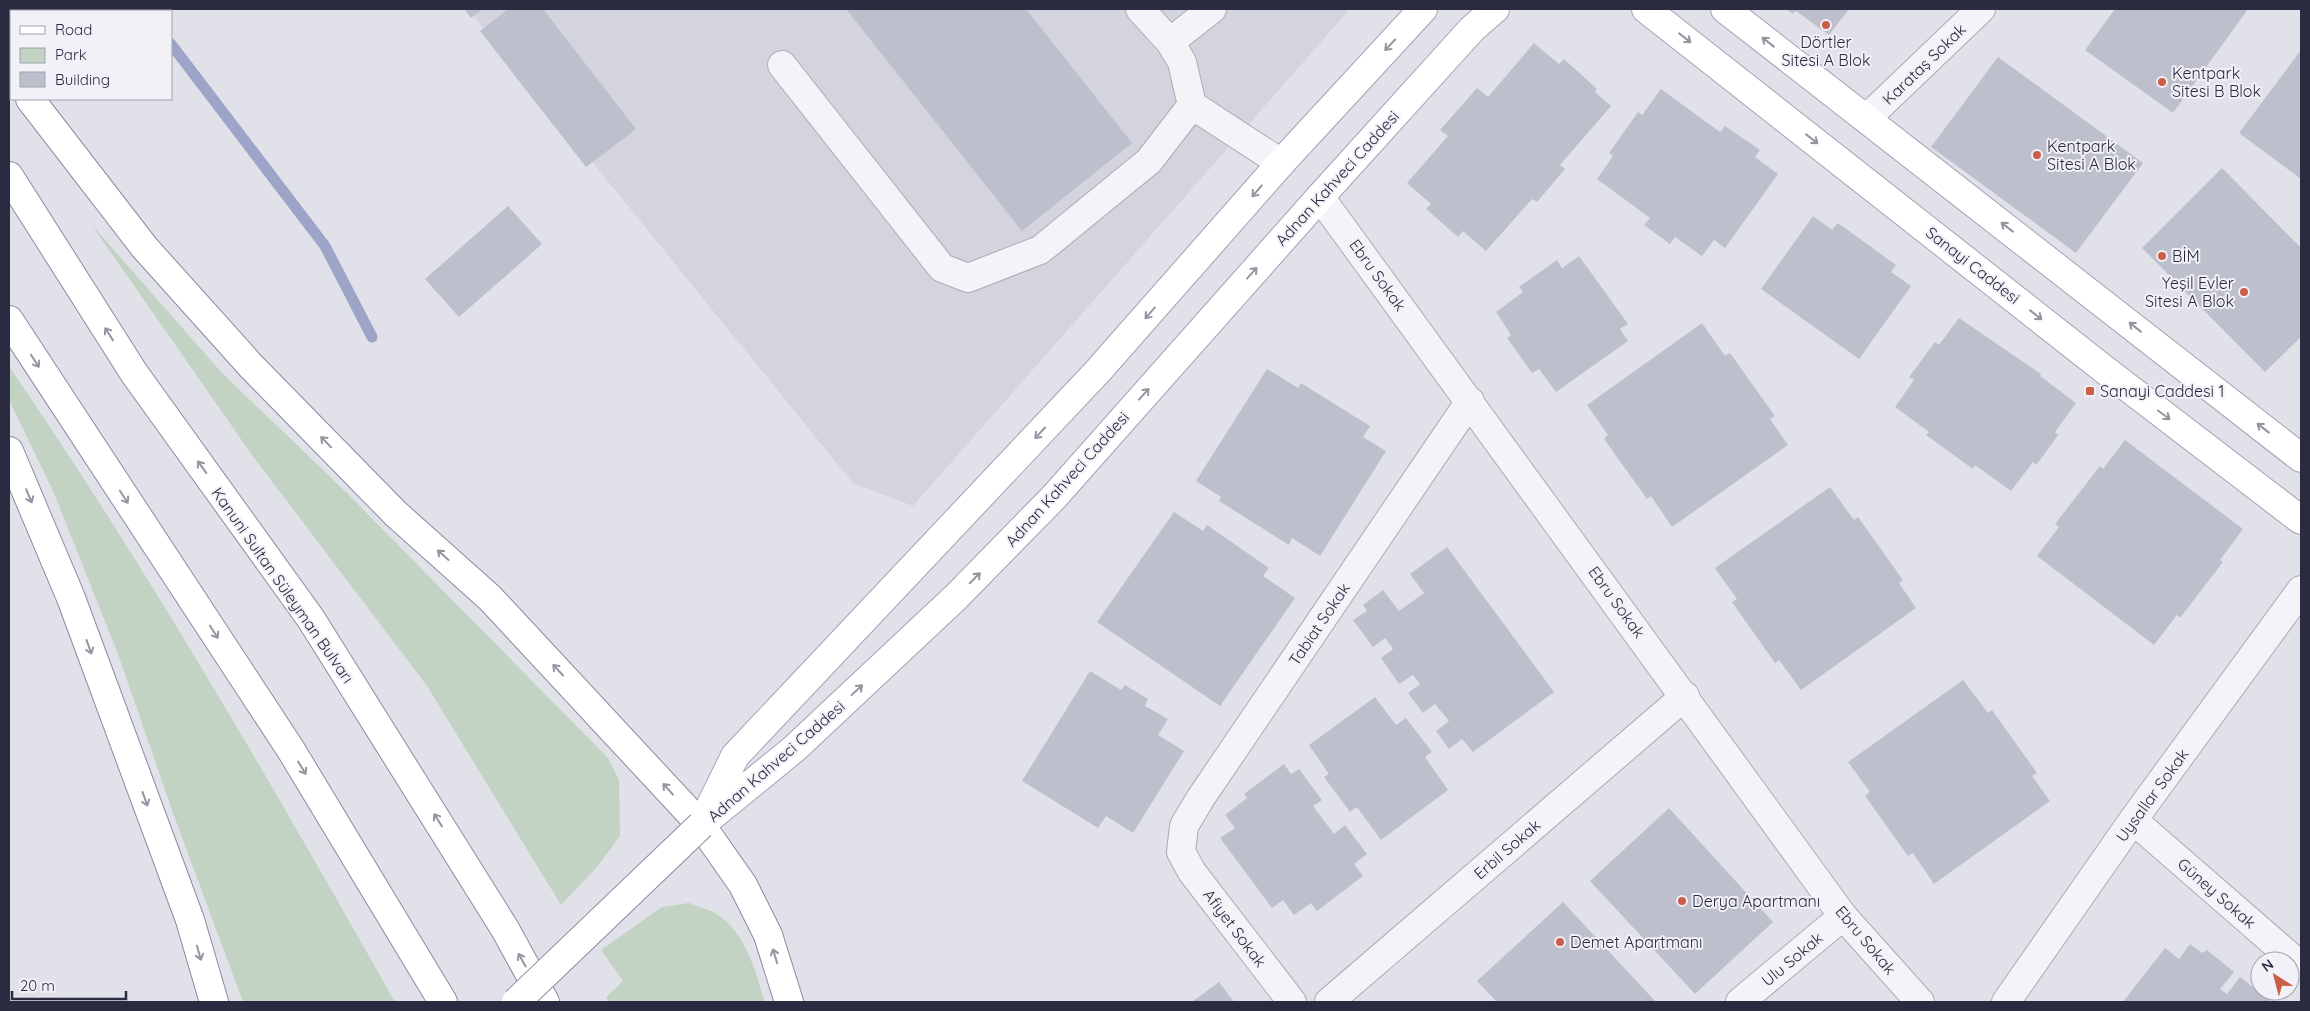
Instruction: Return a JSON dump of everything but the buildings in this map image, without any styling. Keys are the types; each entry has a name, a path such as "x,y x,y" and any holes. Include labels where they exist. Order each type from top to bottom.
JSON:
{"main road":[{"name":"Adnan Kahveci Caddesi","path":"701,825 735,756 1098,371 1281,163 1423,9"},
{"name":"Adnan Kahveci Caddesi","path":"701,825 795,748 956,597 1040,512 1320,197 1472,29 1495,9"},
{"name":"Sanayi Caddesi","path":"1646,9 2105,370 2301,520"},
{"path":"1725,9 2301,458"},
{"path":"31,100 145,248 251,366 396,514 490,598 701,825 743,885 768,935 789,1002"},
{"name":"Kanuni Sultan Süleyman Bulvarı","path":"9,176 134,373 311,619 484,895 545,1002"},
{"path":"9,320 292,750 443,1002"},
{"path":"9,452 71,598 190,920 214,1002"},
{"path":"516,1002 701,825"}],"street":[{"path":"1140,9 1170,42 1182,62 1192,105 1281,163"},
{"path":"1170,42 1212,9"},
{"name":"Karataş Sokak","path":"1867,118 1981,9"},
{"path":"782,65 942,268 968,278 1040,250 1149,161 1192,105"},
{"name":"Ebru Sokak","path":"1320,197 1685,696 1843,916 1920,1002"},
{"name":"Tabiat Sokak","path":"1181,852 1184,826 1200,799 1470,401"},
{"name":"Uysallar Sokak","path":"2006,1002 2133,820 2301,590"},
{"name":"Erbil Sokak","path":"1329,1002 1685,696"},
{"name":"Güney Sokak","path":"2133,820 2301,966"},
{"name":"Afiyet Sokak","path":"1181,852 1192,872 1292,1002"},
{"name":"Ulu Sokak","path":"1740,1002 1843,916"}],"shaded area":[{"path":"468,9 1350,9 913,506 853,483"}],"green space":[{"path":"91,224 222,373 346,492 608,758 619,780 620,836 597,867 561,905 427,686 252,455"},
{"path":"9,366 111,521 209,680 395,1002 243,1002 173,813 118,654 53,491 9,400"},
{"path":"689,903 715,913 734,930 748,953 765,1002 609,1002 606,997 623,981 601,950 662,907"}],"waterway":[{"path":"172,45 325,246 372,337"}],"place":[{"name":"Dörtler Sitesi A Blok","path":"1826,25"},
{"name":"Kentpark Sitesi B Blok","path":"2162,82"},
{"name":"Kentpark Sitesi A Blok","path":"2037,155"},
{"name":"BİM","path":"2162,256"},
{"name":"Yeşil Evler Sitesi A Blok","path":"2244,292"},
{"name":"Sanayi Caddesi 1","path":"2090,391"},
{"name":"Derya Apartmanı","path":"1682,901"},
{"name":"Demet Apartmanı","path":"1560,942"}]}
